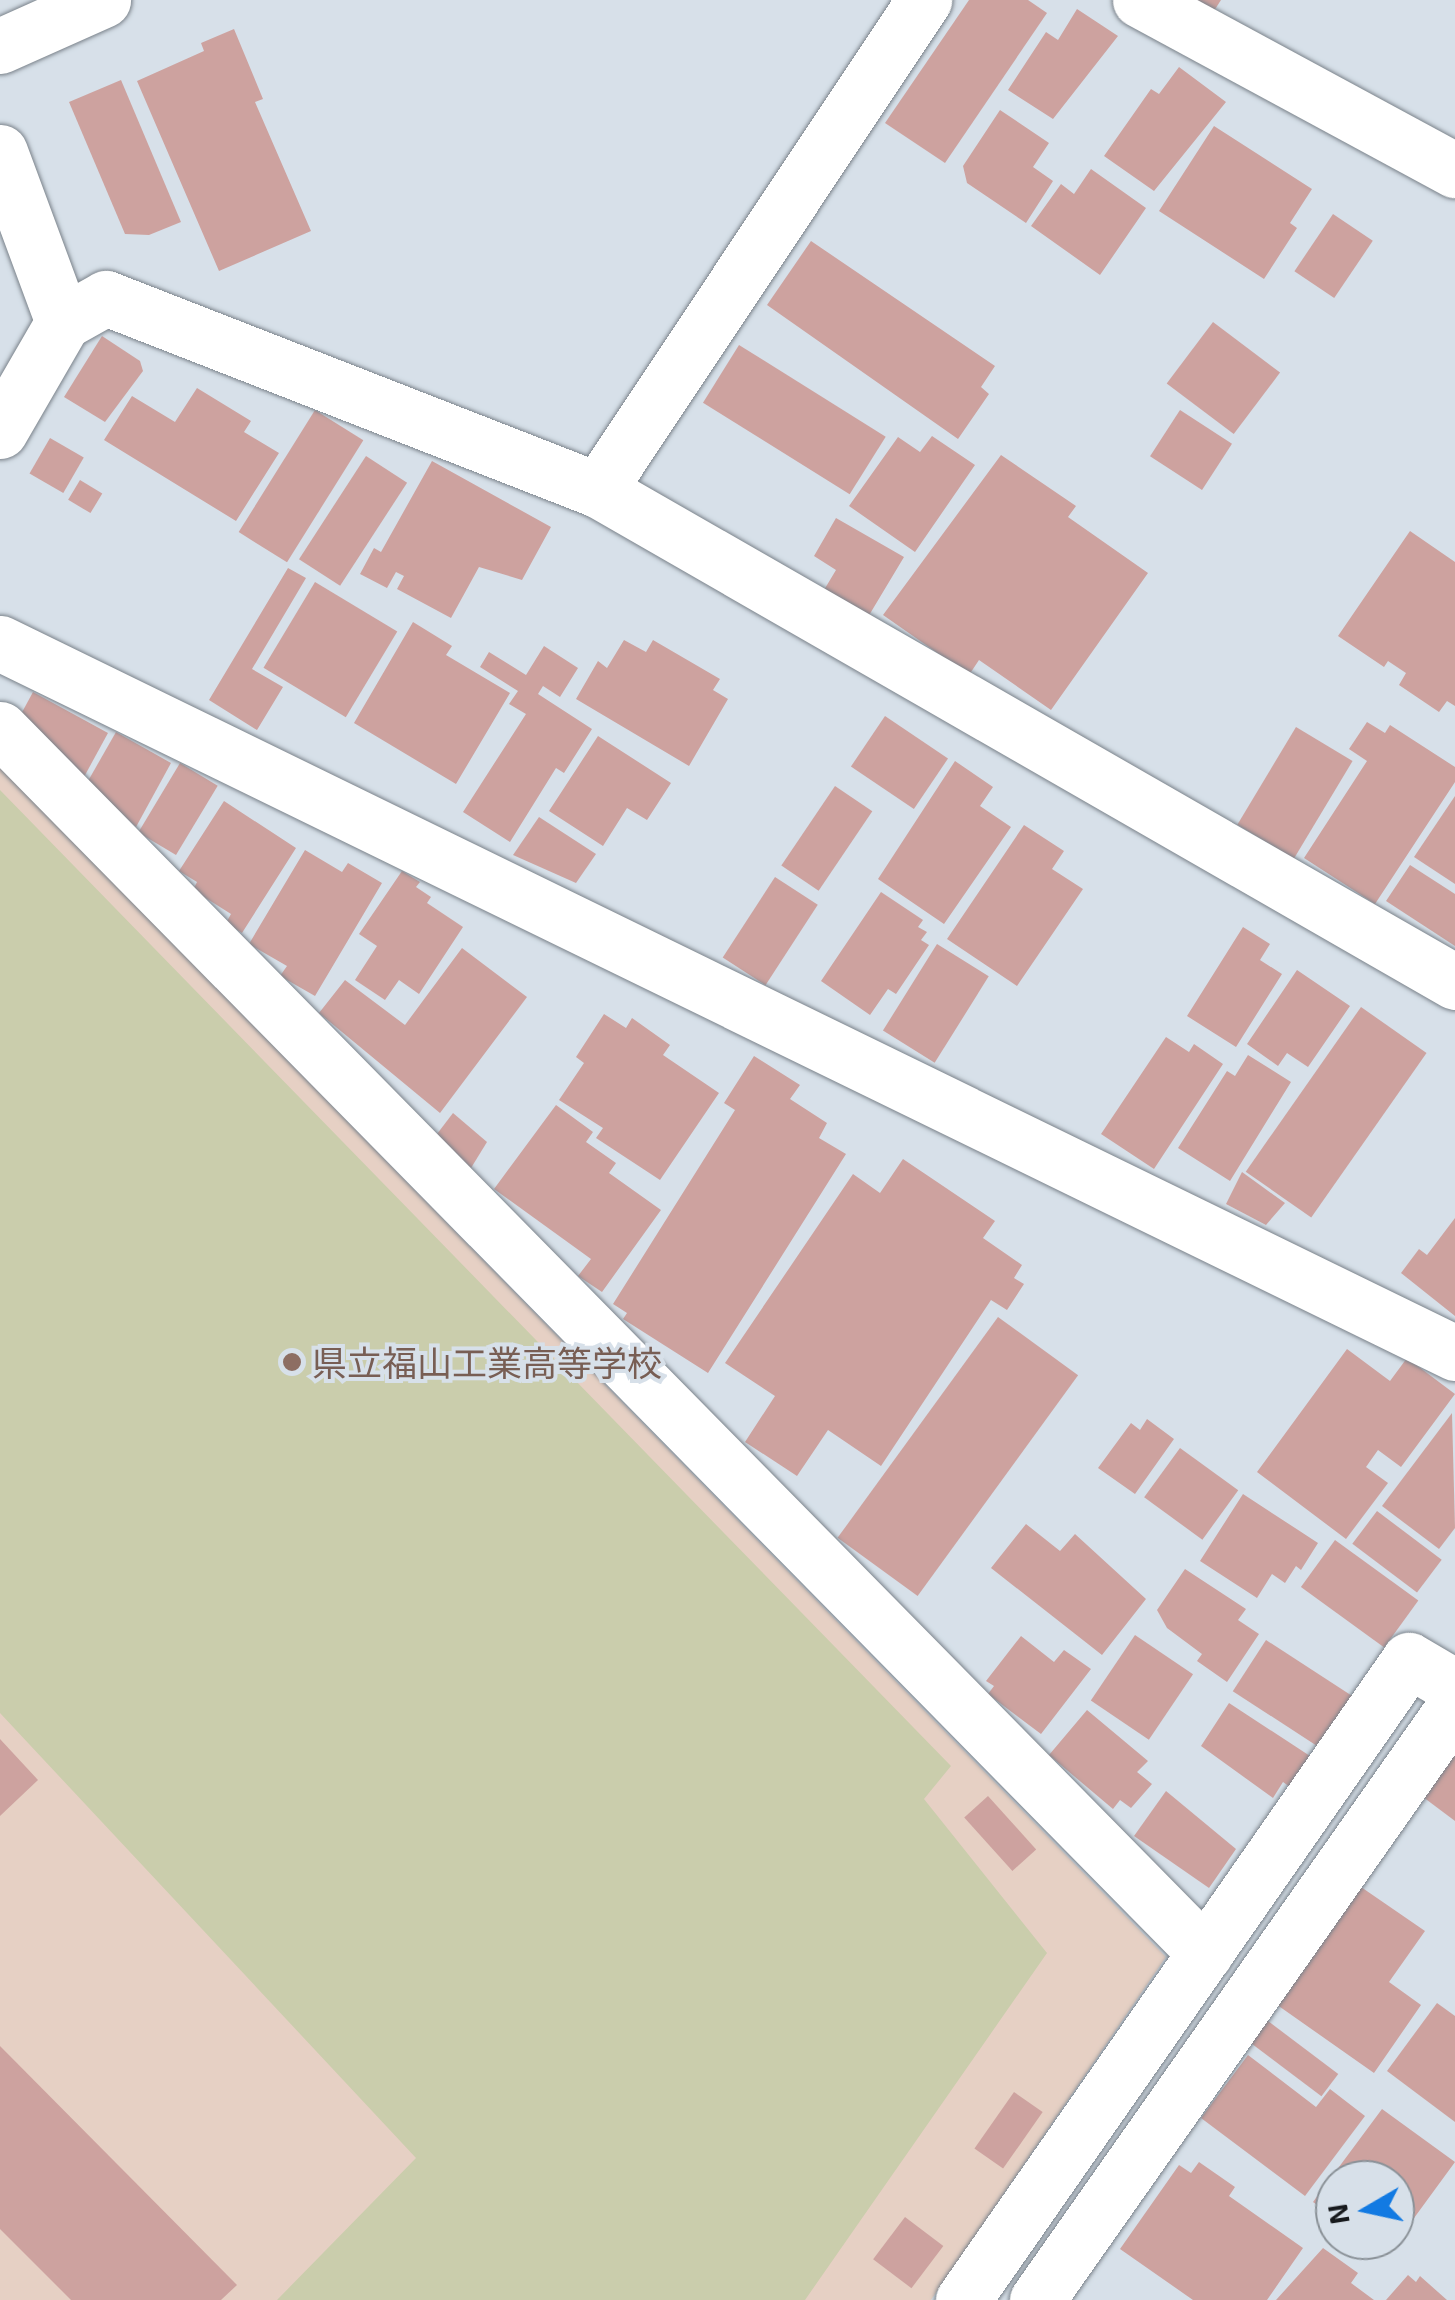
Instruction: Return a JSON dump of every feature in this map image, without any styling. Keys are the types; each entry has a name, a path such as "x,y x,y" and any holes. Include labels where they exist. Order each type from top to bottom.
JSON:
{"street":[{"path":"0,46 103,0"},
{"path":"598,490 924,0"},
{"path":"1140,0 1455,170"},
{"path":"0,152 63,322"},
{"path":"0,431 63,322 106,298 598,490 1455,982"},
{"path":"0,642 1455,1353"},
{"path":"0,729 1205,1953"},
{"path":"963,2300 1410,1660 1455,1687"},
{"path":"1037,2300 1455,1706"}],"shaded area":[{"name":"県立福山工業高等学校","path":"0,767 1166,1957 931,2300 0,2300"}],"green space":[{"name":"県立福山工業高等学校","path":"0,790 951,1766 924,1799 1047,1953 805,2300 277,2300 416,2158 0,1713"}],"building":[{"path":"969,0 1028,0 1047,13 945,163 885,123"},
{"path":"1190,0 1221,0 1210,17"},
{"path":"1077,9 1118,36 1053,119 1008,90 1046,32 1058,40"},
{"path":"234,29 263,99 255,102 311,231 219,271 137,81 204,51 201,43"},
{"path":"1179,67 1226,102 1154,191 1104,156 1151,89 1159,94"},
{"path":"121,80 181,222 149,235 125,234 69,102"},
{"path":"1000,110 1049,143 1033,167 1053,181 1026,223 967,183 963,166"},
{"path":"1214,126 1312,189 1290,223 1297,228 1264,279 1159,211"},
{"path":"1091,169 1146,208 1100,275 1031,226 1061,184 1074,194"},
{"path":"1333,214 1373,241 1334,298 1294,271"},
{"path":"811,241 995,366 981,387 989,394 958,439 767,305"},
{"path":"1213,322 1280,373 1234,434 1167,383"},
{"path":"102,336 140,361 143,371 105,422 64,397"},
{"path":"739,345 886,437 850,494 703,403"},
{"path":"197,388 251,421 244,432 279,453 236,521 104,440 132,396 175,422"},
{"path":"315,410 363,440 287,562 239,532"},
{"path":"1180,410 1232,444 1202,490 1150,456"},
{"path":"932,436 975,465 915,552 849,506 898,437 920,452"},
{"path":"50,438 84,458 63,493 30,474"},
{"path":"1001,455 1076,506 1068,517 1148,573 1051,710 979,660 969,675 883,615"},
{"path":"366,456 407,483 340,586 299,559"},
{"path":"432,461 551,527 522,580 479,567 451,618 397,589 404,576 396,572 387,588 360,574 374,548 381,552"},
{"path":"80,480 102,493 90,513 68,500"},
{"path":"836,518 904,557 868,617 824,590 836,570 814,556"},
{"path":"1410,531 1455,562 1455,706 1447,701 1439,712 1399,685 1406,673 1388,661 1384,667 1338,636"},
{"path":"288,568 306,578 252,669 283,687 257,730 209,700"},
{"path":"315,582 397,631 346,717 263,668"},
{"path":"413,622 452,646 446,655 510,693 456,784 354,723"},
{"path":"624,640 646,652 653,640 720,679 713,690 728,699 689,766 576,699 598,661 607,668"},
{"path":"544,646 578,668 560,697 543,686 538,694 592,729 564,773 556,768 510,842 463,812 526,714 509,704 518,691 480,667 489,652 526,675"},
{"path":"33,692 108,733 84,777 20,716"},
{"path":"885,716 948,758 914,809 851,767"},
{"path":"1367,722 1385,733 1390,725 1455,767 1455,782 1375,904 1304,858 1367,761 1349,749"},
{"path":"1296,727 1353,761 1294,859 1237,825"},
{"path":"116,732 171,763 136,827 88,781"},
{"path":"598,736 671,783 647,820 627,808 603,846 549,811"},
{"path":"955,761 993,787 980,806 1011,827 944,924 878,879"},
{"path":"180,763 218,786 176,855 138,832"},
{"path":"835,786 872,811 819,891 781,866"},
{"path":"1455,796 1455,884 1414,857"},
{"path":"224,801 296,848 242,933 226,923 231,914 193,890 197,882 179,871"},
{"path":"539,817 596,854 576,883 513,855"},
{"path":"1024,825 1064,851 1052,869 1083,889 1017,986 947,939"},
{"path":"305,850 342,872 348,863 382,883 315,996 280,976 287,966 249,944"},
{"path":"1410,865 1455,894 1455,946 1386,901"},
{"path":"402,871 420,882 416,887 431,897 427,903 463,927 419,994 399,980 385,1000 355,980 377,946 359,934"},
{"path":"775,877 818,905 765,985 723,958"},
{"path":"881,892 923,920 918,927 927,932 921,940 929,945 896,994 888,989 870,1015 821,981"},
{"path":"1243,927 1270,944 1260,960 1282,974 1236,1047 1187,1016"},
{"path":"937,944 989,976 935,1063 883,1031"},
{"path":"462,948 527,997 440,1113 319,1013 345,980 405,1025"},
{"path":"1297,970 1350,1006 1308,1067 1287,1053 1278,1066 1247,1044"},
{"path":"1361,1007 1427,1053 1311,1218 1246,1172"},
{"path":"604,1014 626,1028 632,1018 670,1045 663,1055 719,1093 660,1180 596,1138 603,1128 559,1100 584,1063 576,1057"},
{"path":"1166,1037 1189,1052 1194,1044 1223,1064 1154,1169 1101,1134"},
{"path":"1248,1055 1291,1082 1230,1181 1178,1148 1227,1071 1235,1076"},
{"path":"754,1056 800,1085 790,1099 827,1123 819,1138 846,1154 708,1373 623,1319 627,1313 613,1304 735,1110 724,1103"},
{"path":"556,1105 593,1132 586,1142 616,1163 609,1173 661,1210 602,1292 578,1276 591,1259 494,1189"},
{"path":"453,1113 487,1142 471,1168 437,1134"},
{"path":"903,1159 995,1221 983,1238 1022,1265 1014,1278 1024,1284 1007,1310 991,1300 881,1466 828,1430 797,1476 745,1442 775,1396 725,1363 853,1174 880,1193"},
{"path":"1242,1172 1285,1203 1266,1225 1226,1204"},
{"path":"1455,1218 1455,1316 1401,1273 1419,1249 1427,1255"},
{"path":"998,1317 1078,1375 918,1596 838,1538"},
{"path":"1347,1349 1390,1381 1407,1358 1455,1394 1401,1467 1378,1450 1366,1467 1388,1483 1346,1539 1257,1472"},
{"path":"1452,1413 1455,1528 1439,1549 1382,1506"},
{"path":"1147,1419 1174,1439 1135,1494 1098,1468 1131,1423 1140,1430"},
{"path":"1180,1448 1238,1490 1202,1540 1144,1497"},
{"path":"1243,1494 1318,1543 1301,1570 1296,1566 1285,1583 1272,1574 1257,1598 1200,1561"},
{"path":"1377,1511 1442,1560 1417,1592 1352,1544"},
{"path":"1026,1524 1060,1551 1075,1534 1146,1599 1102,1655 991,1568"},
{"path":"1335,1540 1418,1601 1384,1647 1301,1587"},
{"path":"1185,1569 1246,1609 1238,1620 1259,1634 1227,1682 1197,1661 1202,1654 1167,1628 1157,1610"},
{"path":"1135,1635 1193,1674 1149,1740 1091,1700"},
{"path":"1021,1636 1054,1662 1064,1650 1091,1669 1041,1734 988,1694 994,1686 986,1681"},
{"path":"1266,1640 1355,1698 1322,1749 1233,1691"},
{"path":"1229,1703 1310,1756 1290,1787 1283,1782 1273,1798 1201,1746"},
{"path":"1087,1710 1148,1761 1137,1772 1152,1784 1131,1808 1120,1800 1113,1809 1049,1755"},
{"path":"0,1739 38,1780 0,1816"},
{"path":"1455,1753 1455,1821 1423,1797"},
{"path":"1166,1791 1236,1849 1209,1888 1134,1836"},
{"path":"988,1796 1036,1850 1012,1871 964,1817"},
{"path":"1361,1887 1425,1931 1389,1982 1421,2005 1374,2073 1273,2002"},
{"path":"1437,2003 1455,2016 1455,2122 1387,2071"},
{"path":"1260,2015 1338,2074 1321,2096 1243,2037"},
{"path":"0,2046 237,2285 221,2300 71,2300 0,2229"},
{"path":"1248,2055 1316,2107 1330,2089 1365,2116 1332,2160 1315,2160 1315,2183 1305,2196 1201,2118"},
{"path":"1014,2092 1043,2112 1003,2169 974,2149"},
{"path":"1382,2109 1455,2162 1415,2217 1415,2160 1344,2160"},
{"path":"1199,2162 1235,2187 1229,2196 1303,2248 1267,2300 1193,2300 1120,2249 1179,2165 1191,2173"},
{"path":"905,2217 943,2246 911,2288 873,2259"},
{"path":"1315,2257 1315,2260 1340,2260 1358,2273 1351,2283 1374,2300 1276,2300"},
{"path":"1408,2275 1416,2282 1420,2276 1447,2300 1386,2300"}],"place":[{"name":"県立福山工業高等学校","path":"292,1362"}]}
